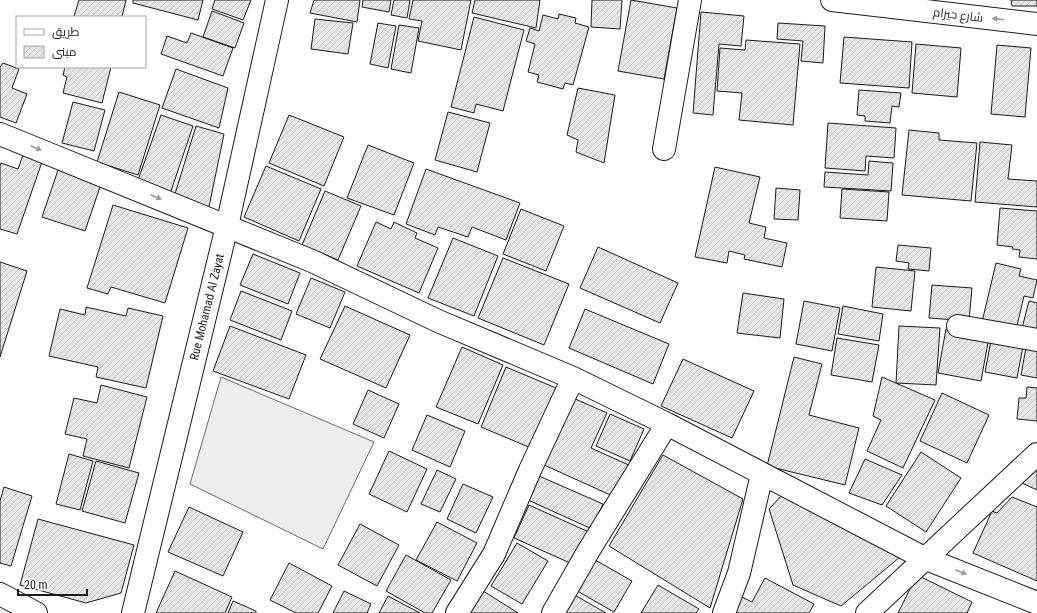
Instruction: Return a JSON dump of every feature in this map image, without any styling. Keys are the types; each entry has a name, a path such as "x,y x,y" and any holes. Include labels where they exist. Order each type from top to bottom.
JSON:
{"street":[{"name":"Rue Mohamad Al Zayat","path":"133,613 227,226 277,0"},
{"path":"664,150 690,0"},
{"name":"شارع حيرام","path":"832,0 1037,24"},
{"path":"0,134 312,261 438,321 573,378 667,424 924,558 1037,603"},
{"path":"958,326 1037,340"},
{"path":"457,613 494,554 530,470 573,378"},
{"path":"553,613 589,550 667,424"},
{"path":"867,613 924,558 1037,454"},
{"path":"724,613 739,573 762,474"},
{"path":"0,594 36,613"}],"shaded area":[{"path":"221,377 374,442 323,549 190,484"}],"building":[{"path":"79,0 126,0 122,16 74,16"},
{"path":"133,0 203,0 198,20 133,3"},
{"path":"215,0 251,0 243,20 212,9"},
{"path":"314,0 360,0 357,22 310,13"},
{"path":"363,0 391,0 389,12 362,7"},
{"path":"394,0 410,0 407,18 391,15"},
{"path":"413,0 471,0 461,50 418,41 422,21 409,19"},
{"path":"475,0 540,0 536,28 472,13"},
{"path":"592,0 622,0 620,29 591,27"},
{"path":"631,0 677,8 664,79 618,71"},
{"path":"1011,0 1037,0 1037,6 1012,6"},
{"path":"212,11 244,23 235,48 203,37"},
{"path":"701,12 744,16 741,46 719,44 713,115 693,113"},
{"path":"559,14 576,18 575,23 589,27 573,85 565,83 563,89 537,82 539,75 528,72 535,44 526,41 530,28 539,31 543,15 558,19"},
{"path":"474,17 524,30 503,111 476,104 474,113 451,107"},
{"path":"315,19 353,23 348,54 311,49"},
{"path":"378,23 396,26 388,68 370,64"},
{"path":"778,23 825,26 823,63 801,61 803,41 777,39"},
{"path":"399,25 419,28 411,73 391,69"},
{"path":"191,33 233,48 223,76 161,54 167,36 187,43"},
{"path":"844,37 912,42 909,88 840,83"},
{"path":"746,40 800,44 793,125 739,120 742,93 717,91 720,48 745,50"},
{"path":"916,44 961,48 957,97 912,93"},
{"path":"997,45 1031,48 1025,117 991,114"},
{"path":"3,63 19,69 12,88 27,94 16,123 0,117 0,67"},
{"path":"65,68 111,68 102,103 63,93 67,77 63,75"},
{"path":"176,69 228,88 219,128 162,108"},
{"path":"578,88 615,95 604,163 576,152 578,140 567,135"},
{"path":"859,90 901,93 899,107 892,106 890,123 865,121 865,116 857,115"},
{"path":"119,92 160,105 138,175 97,162"},
{"path":"73,102 105,110 94,151 62,143"},
{"path":"448,112 490,123 477,172 435,160"},
{"path":"161,115 193,126 170,194 137,183"},
{"path":"289,115 344,137 324,186 269,163"},
{"path":"828,123 896,128 894,158 866,156 865,171 825,168"},
{"path":"196,126 224,134 209,207 174,197"},
{"path":"909,130 939,133 939,140 977,143 971,201 902,195"},
{"path":"980,142 1012,145 1008,179 1037,181 1037,207 975,202"},
{"path":"368,145 414,163 394,215 347,198"},
{"path":"24,152 43,159 17,234 0,229 0,166 1,163 18,169"},
{"path":"869,161 893,163 891,191 824,187 825,172 868,175"},
{"path":"266,166 321,189 299,241 244,217"},
{"path":"715,167 760,177 749,223 766,227 764,238 787,243 782,267 744,259 745,255 729,251 727,263 695,257"},
{"path":"426,169 520,203 506,240 472,227 468,237 438,227 435,235 406,224"},
{"path":"58,170 101,184 85,231 42,217"},
{"path":"776,188 800,190 798,220 774,219"},
{"path":"842,189 889,192 887,221 840,218"},
{"path":"325,191 361,206 338,260 302,245"},
{"path":"113,205 188,228 165,303 111,287 108,294 87,288"},
{"path":"1000,208 1037,211 1037,259 1019,257 1020,250 1012,249 1013,247 997,245"},
{"path":"521,209 564,226 546,271 503,254"},
{"path":"376,222 391,229 394,222 417,233 415,238 438,248 419,293 357,266"},
{"path":"453,238 498,256 474,316 428,298"},
{"path":"898,245 931,248 929,271 908,269 909,263 896,261"},
{"path":"598,247 678,283 660,323 580,288"},
{"path":"253,254 300,273 288,304 240,285"},
{"path":"503,258 569,284 544,345 478,318"},
{"path":"0,262 27,271 0,357"},
{"path":"996,263 1021,269 1019,276 1037,280 1033,298 1024,296 1016,330 982,322"},
{"path":"876,267 915,271 911,311 872,307"},
{"path":"311,278 345,292 330,328 296,314"},
{"path":"932,285 972,288 969,321 929,318"},
{"path":"241,291 292,311 281,340 230,320"},
{"path":"743,293 784,299 780,338 737,333"},
{"path":"804,301 840,308 832,351 796,344"},
{"path":"1029,301 1037,303 1037,336 1021,332"},
{"path":"345,306 410,335 386,388 320,359"},
{"path":"843,306 883,314 879,341 838,334"},
{"path":"86,307 126,316 128,308 163,316 146,388 96,377 98,367 49,356 60,309 85,315"},
{"path":"585,309 669,344 653,384 569,348"},
{"path":"230,326 306,355 289,399 213,371"},
{"path":"899,326 940,328 936,385 896,383"},
{"path":"946,329 989,337 981,381 938,373"},
{"path":"992,335 1024,341 1017,378 985,372"},
{"path":"837,338 879,345 872,382 831,375"},
{"path":"1027,342 1037,344 1037,378 1021,375"},
{"path":"462,347 503,365 478,424 436,407"},
{"path":"794,357 822,364 809,415 859,428 845,485 767,466"},
{"path":"683,359 754,391 732,438 661,406"},
{"path":"506,367 556,388 531,448 481,427"},
{"path":"882,377 935,400 903,468 867,451 881,420 873,416"},
{"path":"101,385 147,397 129,468 83,456 87,439 65,434 74,398 97,403"},
{"path":"1027,387 1037,388 1037,421 1017,419 1019,398 1026,398"},
{"path":"368,390 399,404 384,438 353,424"},
{"path":"942,393 989,415 967,463 920,441"},
{"path":"573,398 607,413 591,448 631,466 617,498 542,464"},
{"path":"610,414 644,429 630,461 596,446"},
{"path":"427,415 465,431 450,467 412,450"},
{"path":"389,451 427,469 407,512 369,494"},
{"path":"921,452 961,478 926,532 886,506"},
{"path":"69,454 93,461 80,510 56,504"},
{"path":"663,455 743,499 710,608 609,546"},
{"path":"865,459 902,475 882,505 849,493"},
{"path":"96,461 139,473 125,523 82,511"},
{"path":"1037,468 1037,490 1022,483"},
{"path":"437,470 456,479 440,512 421,504"},
{"path":"539,476 603,504 592,529 528,500"},
{"path":"463,484 493,497 476,533 447,519"},
{"path":"4,487 32,496 11,566 0,563 0,501"},
{"path":"782,495 900,557 841,606 793,585 769,509"},
{"path":"1012,497 1037,507 1037,581 973,553 992,511 997,513"},
{"path":"529,505 591,533 577,566 514,538"},
{"path":"189,507 243,532 223,576 168,552"},
{"path":"38,519 134,545 121,593 86,603 20,585"},
{"path":"437,522 477,543 457,581 416,560"},
{"path":"360,524 399,545 377,586 338,565"},
{"path":"517,543 548,561 522,604 491,586"},
{"path":"406,555 451,580 432,613 425,613 386,591"},
{"path":"590,557 632,581 614,612 572,588"},
{"path":"289,563 332,586 318,613 296,613 270,600"},
{"path":"175,571 232,597 225,613 156,613"},
{"path":"917,575 972,602 967,613 898,613"},
{"path":"765,578 814,604 809,613 732,613 740,596 752,602"},
{"path":"658,585 699,609 696,613 641,613"},
{"path":"480,589 518,613 465,613"},
{"path":"344,591 371,604 367,613 333,613"},
{"path":"571,593 606,613 559,613"},
{"path":"388,596 420,613 379,613"},
{"path":"233,601 256,611 256,613 228,613"}]}
